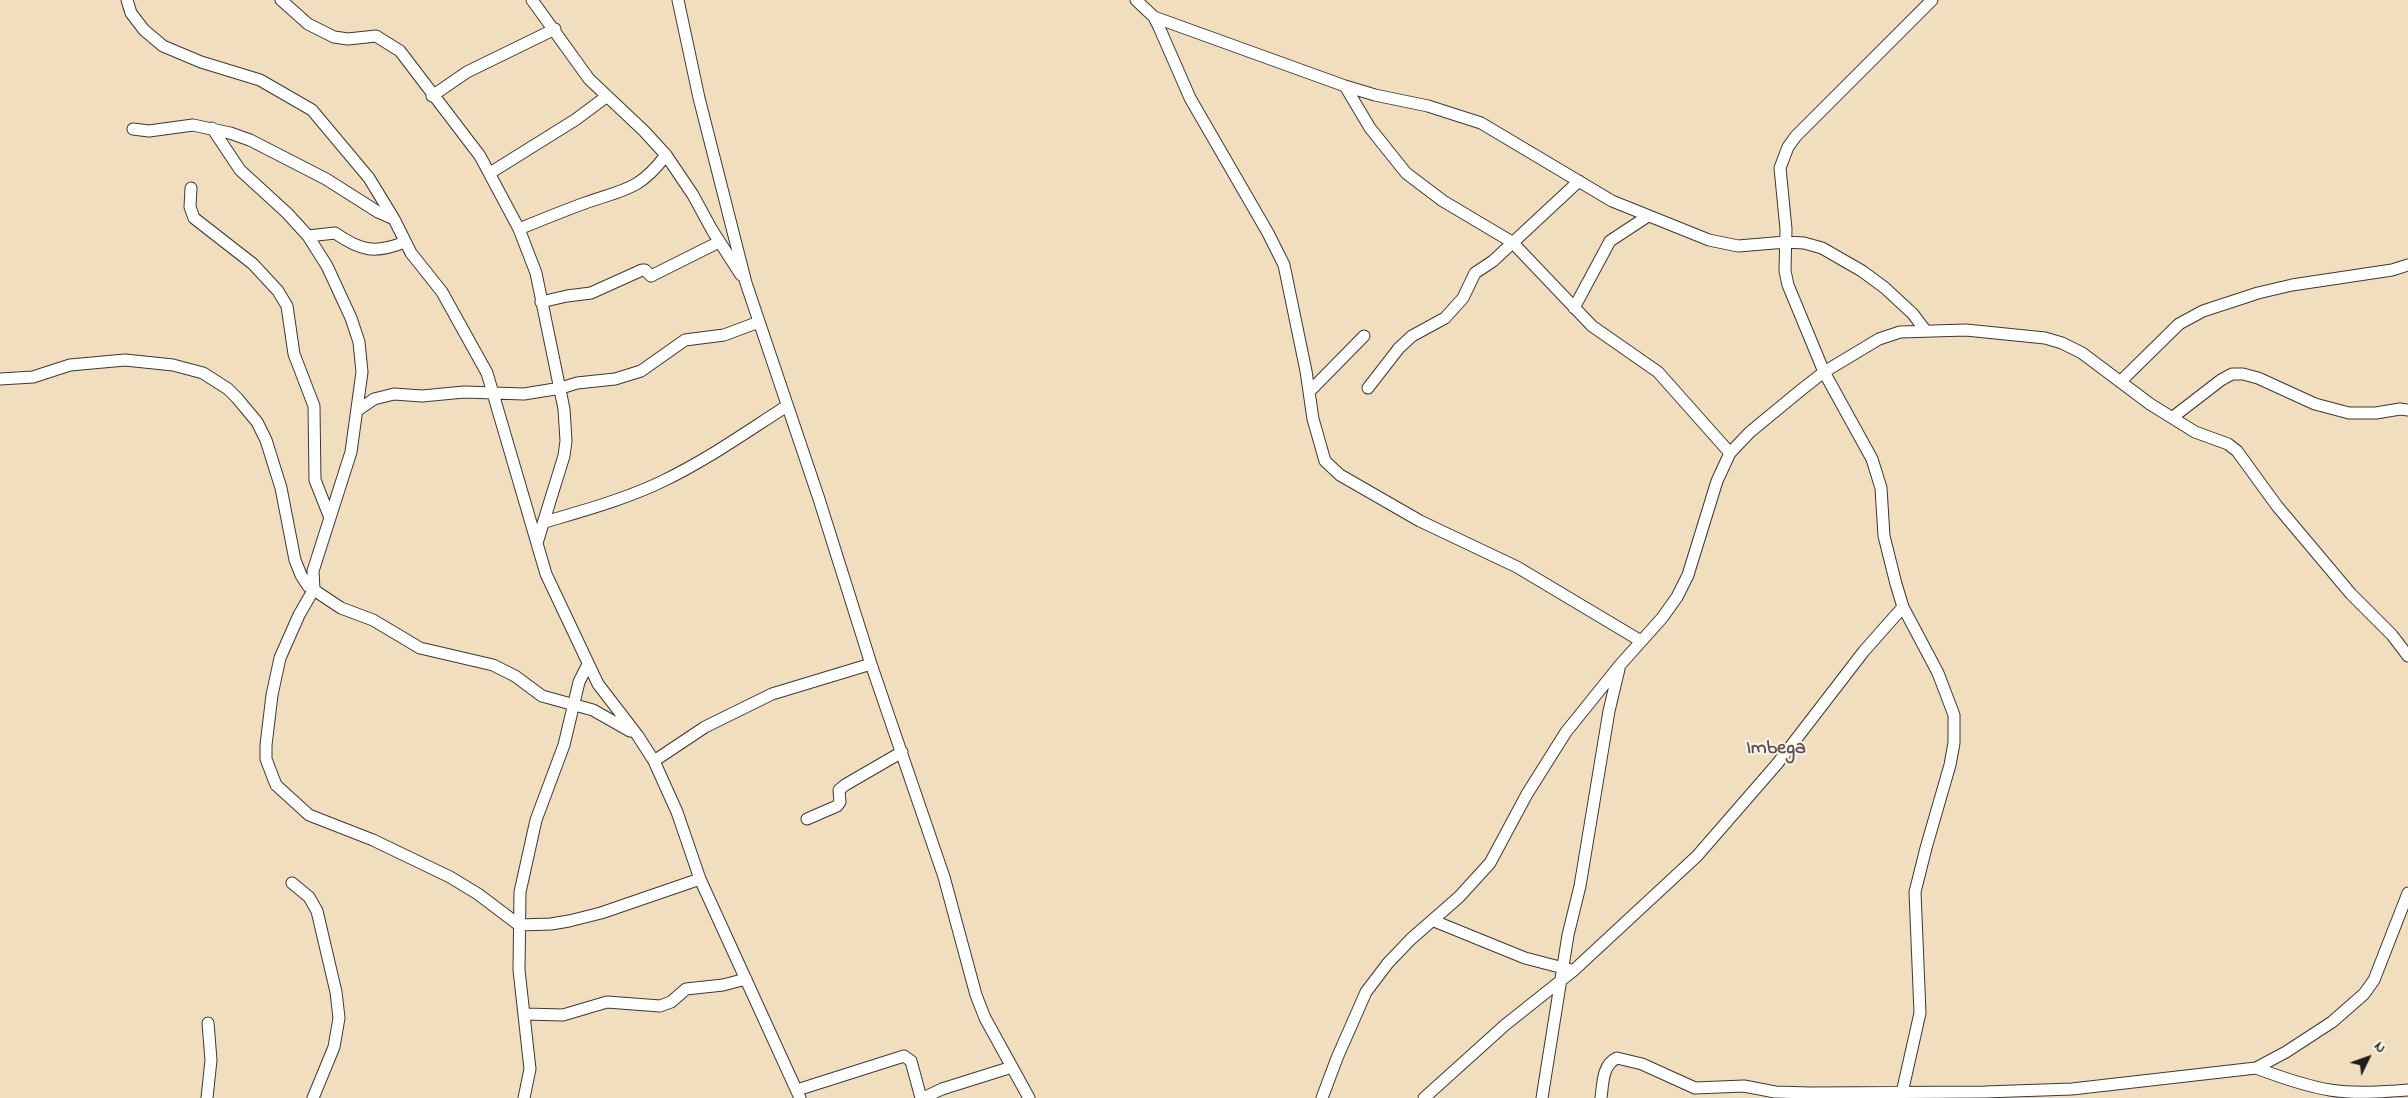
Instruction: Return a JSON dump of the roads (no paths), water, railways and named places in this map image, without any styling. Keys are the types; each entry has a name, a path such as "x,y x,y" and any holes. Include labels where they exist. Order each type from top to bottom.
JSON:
{"street":[{"path":"127,0 131,13 144,30 163,46 202,62 260,80 312,110 369,178 394,219 411,253 442,292 476,350 494,394 546,574 588,664 603,690 638,736 654,761 677,812 700,879 799,1094 904,1056 909,1058 922,1098 948,1087 1012,1067"},
{"path":"281,0 308,24 334,37 348,39 376,36 385,40 405,58 432,96 480,156 519,229 532,260 561,388 566,441 564,456 537,544"},
{"path":"532,0 555,29 576,62 606,97 644,131 666,154 746,283"},
{"path":"678,0 699,98 746,283 819,499 871,664 944,877 976,995 985,1018 1029,1098"},
{"path":"1136,0 1154,17 1190,98 1268,233 1284,266 1306,371 1313,419 1325,461 1340,475 1420,521 1517,567 1641,641"},
{"path":"1902,1094 1920,1013 1915,892 1950,765 1955,730 1954,715 1950,700 1903,607 1884,536 1881,488 1878,473 1824,372 1788,285 1785,271 1786,242 1780,168 1788,148 1796,136 1932,0"},
{"path":"1154,17 1345,86 1375,95 1428,106 1481,124 1612,201 1685,231 1725,244 1738,246 1786,242 1804,243 1822,248 1862,271 1901,302 1925,330"},
{"path":"432,96 479,65 555,29"},
{"path":"1345,86 1370,128 1406,173 1443,201 1512,242 1592,326 1658,372 1730,453"},
{"path":"490,173 575,120 606,97"},
{"path":"133,129 149,131 193,125 212,128 250,140 326,179 378,212 394,219"},
{"path":"212,128 240,170 287,213 308,236 327,266 356,329 362,368 358,410 349,464 312,575 314,590 299,615 286,645 272,695 266,758 276,785 315,819 372,840 455,880 519,925 551,924 601,913 700,879"},
{"path":"519,229 586,203 630,189 648,176 666,154"},
{"path":"1368,388 1399,348 1412,336 1445,318 1463,298 1475,273 1493,260 1578,181"},
{"path":"191,188 190,207 194,218 253,264 278,291 287,306 294,354 314,406 315,480 330,518"},
{"path":"1574,308 1610,241 1648,216"},
{"path":"308,236 335,233 351,244 373,250 405,242"},
{"path":"541,302 591,293 644,270 651,276 719,242"},
{"path":"2120,382 2178,324 2204,311 2258,292 2392,270 2408,265"},
{"path":"358,410 374,399 394,394 422,396 464,392 524,394 561,388 577,383 628,376 649,366 685,340 724,335 759,322"},
{"path":"1322,1098 1366,992 1405,945 1434,921 1474,883 1490,863 1527,794 1566,732 1620,665 1670,608 1688,575 1717,481 1730,453 1771,414 1824,372 1879,339 1900,332 1925,330 2005,333 2054,341 2082,353 2150,404 2195,432 2228,444 2237,451 2276,506 2305,541 2351,594 2392,635 2408,656"},
{"path":"1309,392 1364,336"},
{"path":"0,379 33,377 70,365 125,360 189,369 203,373 216,380 228,389 246,408 266,440 281,488 295,560 303,580 314,590 341,608 373,620 420,648 493,665 515,676 542,696 593,710 638,736"},
{"path":"2173,417 2221,380 2232,374 2243,374 2258,378 2315,404 2349,413 2408,410"},
{"path":"544,522 624,497 663,481 715,454 787,406"},
{"path":"1424,1098 1505,1025 1561,980 1568,970 1662,891 1708,845 1777,764 1864,651 1903,607"},
{"path":"524,1098 530,1069 520,970 520,892 530,839 541,801 564,745 579,682 588,664"},
{"path":"654,761 705,727 772,694 871,664"},
{"path":"1568,970 1568,935 1579,893 1609,712 1620,665"},
{"path":"807,819 837,806 840,802 839,790 845,785 888,758 902,752"},
{"path":"292,883 309,897 317,911 338,1004 337,1035 313,1098"},
{"path":"1601,1098 1605,1071 1610,1062 1617,1058 1642,1064 1695,1088 1744,1086 1775,1092 1902,1094 2072,1089 2256,1068 2286,1052 2332,1022 2364,994 2374,980 2408,893"},
{"path":"1434,921 1525,958 1568,970"},
{"path":"525,1014 563,1015 608,1002 660,1006 670,1002 686,989 723,985 746,979"},
{"path":"1542,1098 1561,980"},
{"path":"207,1098 211,1060 208,1023"},
{"path":"2256,1068 2287,1080 2328,1090 2350,1092 2408,1090"}],"district":[{"name":"Imbega","path":"1776,750"}]}
